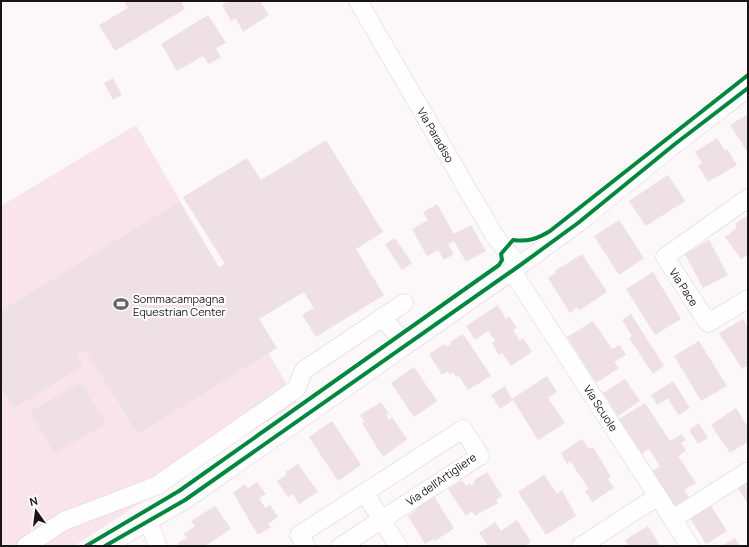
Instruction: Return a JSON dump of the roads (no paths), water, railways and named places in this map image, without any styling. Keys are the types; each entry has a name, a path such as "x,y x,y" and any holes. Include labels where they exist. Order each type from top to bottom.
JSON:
{"street":[{"name":"Via Paradiso","path":"358,1 494,235 516,268"},
{"path":"105,546 185,500 516,268 578,223 675,144 748,88"},
{"name":"Via Pace","path":"748,198 665,257 708,323 748,299"},
{"name":"Via Scuole","path":"516,268 690,546"},
{"path":"26,546 64,521 156,486 296,389 304,370 404,303"},
{"path":"382,317 406,345"},
{"name":"Via dell'Artigliere","path":"306,546 299,535 463,429 480,456 341,546"},
{"path":"673,518 748,471"},
{"path":"364,493 398,546"},
{"path":"581,546 658,496"},
{"path":"148,522 158,546"}],"place":[{"name":"Sommacampagna Equestrian Center","path":"121,304"}]}
